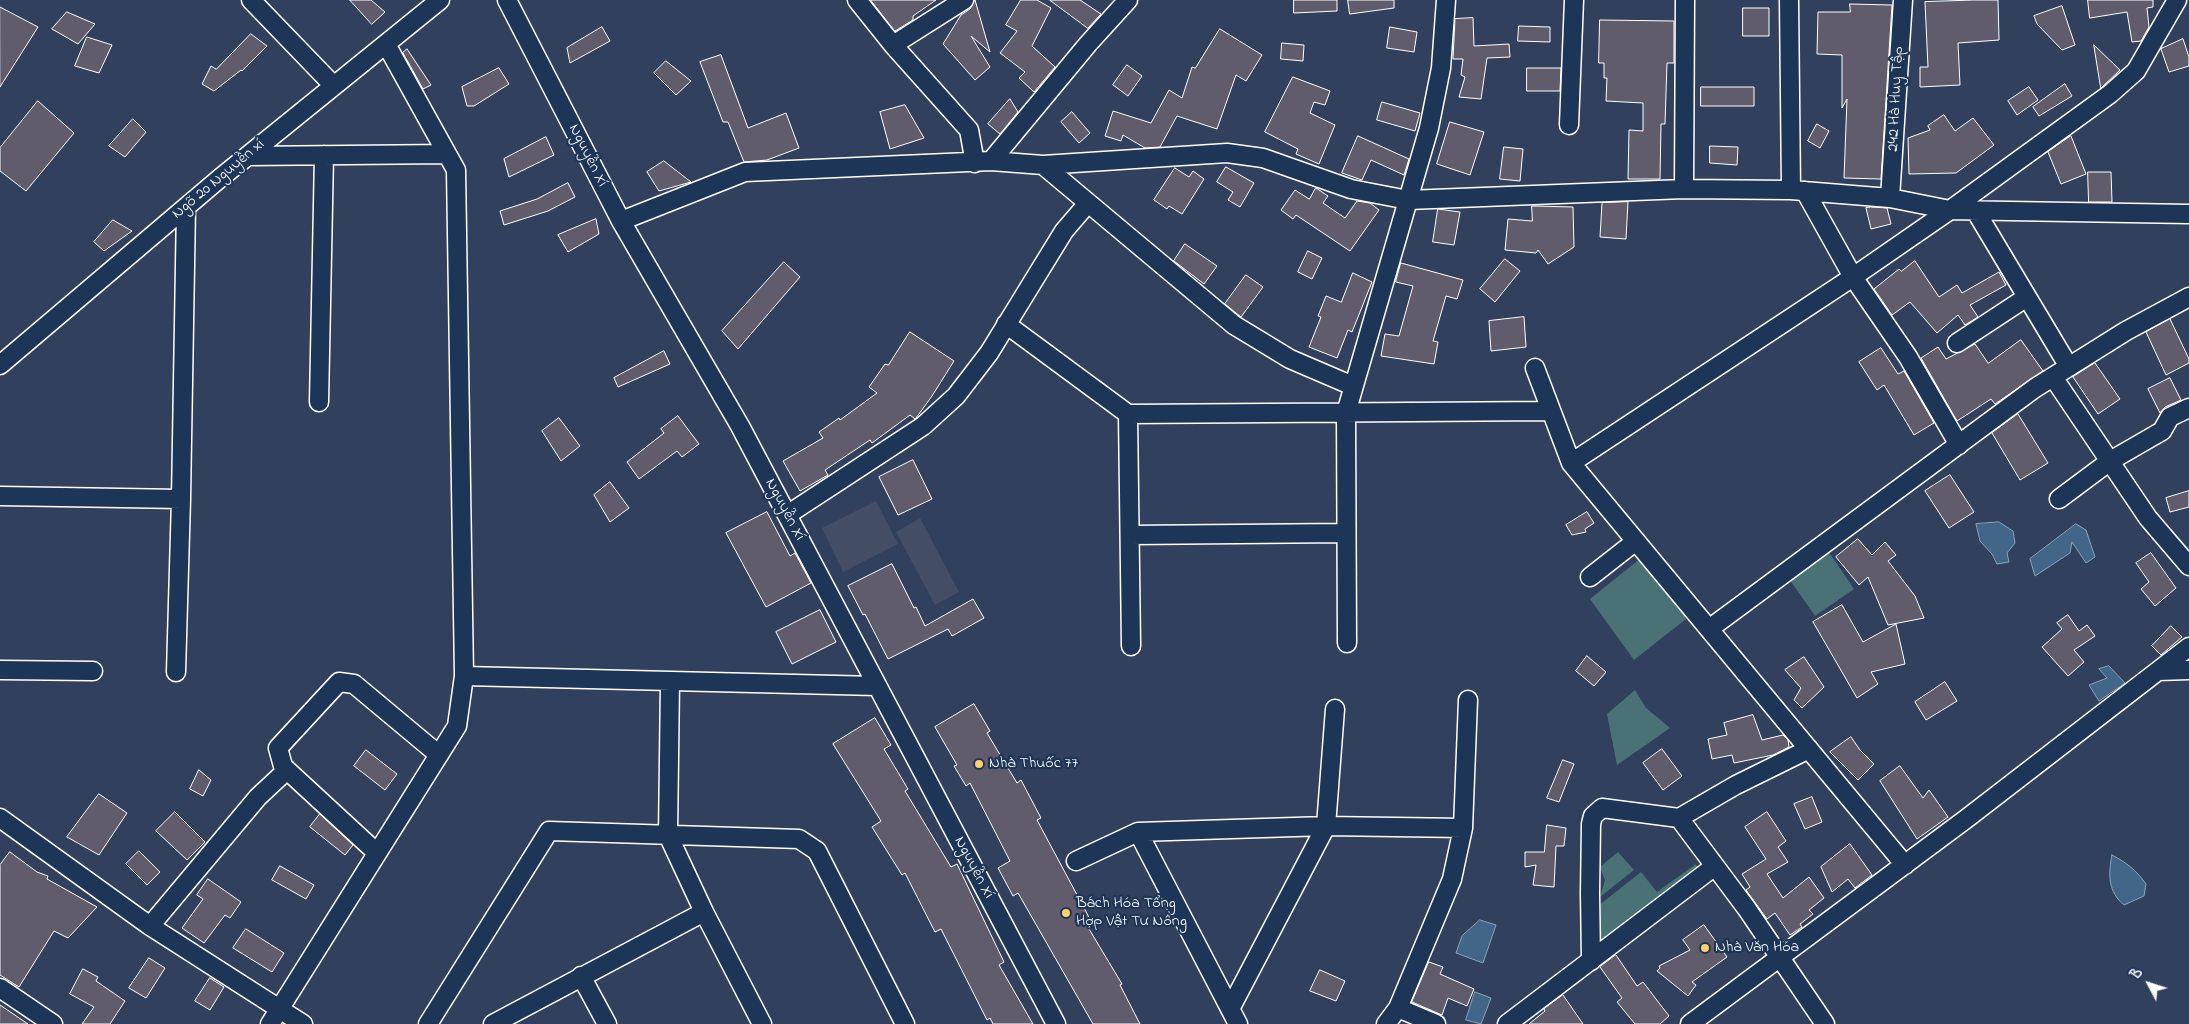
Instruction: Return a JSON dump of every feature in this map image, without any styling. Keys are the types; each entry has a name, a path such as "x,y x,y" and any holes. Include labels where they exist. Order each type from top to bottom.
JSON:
{"street":[{"path":"251,0 334,86"},
{"name":"Ngõ 20 Nguyễn xí","path":"0,365 186,207 440,0"},
{"name":"Nguyễn Xí","path":"507,0 621,221 735,418 1056,1024"},
{"path":"857,0 893,45 969,130 983,162"},
{"path":"893,45 964,0"},
{"path":"983,162 1128,0"},
{"path":"1347,643 1345,532 1346,413 1429,128 1441,68 1446,0"},
{"path":"1570,126 1574,0"},
{"path":"1684,189 1685,0"},
{"path":"1789,0 1798,190 1853,277 1908,357 1959,445"},
{"name":"242 Hà Huy Tập","path":"1890,198 1902,0"},
{"path":"1571,463 1853,277 1950,210 2110,94 2136,71 2177,0"},
{"path":"275,1017 457,726 464,676 456,170 386,44"},
{"path":"621,221 745,172 983,162 1043,165 1227,153 1263,158 1351,189 1408,200 1684,189 1798,190 1890,198 1950,210 2189,214"},
{"path":"248,156 447,154"},
{"path":"320,402 324,156"},
{"path":"1043,165 1234,325 1290,359 1353,386"},
{"path":"787,515 923,426 956,396 989,353 1064,231 1088,202"},
{"path":"176,672 186,207"},
{"path":"1975,210 2069,367"},
{"path":"1957,343 2027,297"},
{"path":"1709,629 2053,377 2126,331 2189,297"},
{"path":"1006,324 1128,414 1551,411"},
{"path":"1535,368 1571,463 1905,865"},
{"path":"2053,377 2148,518 2189,566"},
{"path":"2059,498 2110,461 2162,431 2170,417 2189,408"},
{"path":"1128,414 1131,646"},
{"path":"0,496 181,498"},
{"path":"1130,535 1345,532"},
{"path":"1590,576 1636,541"},
{"path":"1690,1024 1905,865 2189,647"},
{"path":"0,670 93,672"},
{"path":"2158,671 2189,670"},
{"path":"464,676 877,686"},
{"path":"670,681 668,835 704,912 762,1024"},
{"path":"377,853 283,766 278,748 339,682 354,684 439,755"},
{"path":"1386,1024 1398,1008 1452,879 1463,828 1468,700"},
{"path":"1234,1016 1326,826 1335,709"},
{"path":"1591,961 1590,884 1591,824 1593,816 1602,808 1679,818 1736,785 1809,749"},
{"path":"150,926 258,797 287,770"},
{"path":"0,818 275,1017 303,1024"},
{"path":"1679,818 1780,957 1825,1024"},
{"path":"1076,860 1138,832 1326,826 1463,828"},
{"path":"428,1024 549,831 799,839 817,851 905,1024"},
{"path":"1138,832 1234,1016"},
{"path":"1507,1024 1715,866"},
{"path":"493,1024 704,912"},
{"path":"581,976 607,1024"},
{"path":"0,988 53,1024"},
{"path":"1398,1008 1436,1024"}],"shaded area":[{"path":"876,501 898,544 843,572 822,528"},
{"path":"920,518 959,592 935,605 896,532"},
{"path":"1999,522 2013,531 2015,543 2007,553 2009,562 1997,564 1992,554 1980,541 1976,524"},
{"path":"2076,524 2086,530 2095,557 2086,563 2072,542 2070,553 2035,576 2030,559"},
{"path":"2109,666 2125,683 2099,701 2089,685 2107,678 2099,669"},
{"path":"2112,855 2131,867 2146,884 2144,896 2124,905 2119,900 2112,888 2110,876"},
{"path":"1480,920 1496,925 1483,963 1456,953 1462,936"},
{"path":"1475,992 1491,998 1481,1024 1466,1020"}],"green space":[{"path":"1826,548 1854,589 1815,616 1788,577"},
{"path":"1641,558 1691,615 1634,660 1590,599"},
{"path":"1635,690 1646,708 1670,728 1617,765 1607,714"},
{"path":"1618,852 1634,870 1600,897 1605,880 1600,867"},
{"path":"1696,864 1704,887 1592,968 1598,906 1641,872 1657,892"}],"building":[{"path":"350,0 371,0 385,12 372,24"},
{"path":"871,0 936,0 913,16 913,20 895,31"},
{"path":"975,0 990,52 971,36 990,67 975,80 943,44 961,15 970,9"},
{"path":"1021,0 1037,0 1051,8 1032,46 1055,67 1034,92 1019,78 1025,72 1000,53 1017,31 1006,25"},
{"path":"1050,0 1080,0 1101,14 1088,28"},
{"path":"1294,0 1337,0 1337,11 1294,13"},
{"path":"1348,0 1394,0 1394,8 1350,14"},
{"path":"1998,0 1999,40 1958,43 1960,85 1920,87 1920,67 1928,67 1925,2"},
{"path":"2088,0 2153,0 2153,7 2147,8 2149,27 2141,41 2132,42 2127,12 2090,18"},
{"path":"1850,4 1892,5 1881,179 1844,178 1847,99 1842,108 1842,55 1817,54 1818,12 1850,12"},
{"path":"2062,6 2075,45 2062,50 2037,24 2034,16"},
{"path":"0,7 38,27 0,87"},
{"path":"1743,8 1769,8 1769,36 1743,36"},
{"path":"67,12 95,24 78,44 52,29"},
{"path":"1473,18 1474,46 1509,44 1510,57 1487,58 1481,99 1459,97 1465,77 1461,75 1463,59 1453,59 1455,19"},
{"path":"1600,20 1674,21 1674,63 1667,63 1665,124 1661,124 1660,179 1628,179 1629,130 1643,131 1643,103 1606,101 1607,78 1604,78 1604,63 1599,63"},
{"path":"1519,26 1550,27 1550,42 1518,41"},
{"path":"602,27 610,41 570,63 567,48"},
{"path":"1390,27 1417,32 1414,52 1387,48"},
{"path":"1220,29 1262,55 1246,81 1236,75 1217,129 1177,116 1160,147 1145,148 1123,135 1121,141 1105,136 1113,111 1151,123 1169,90 1182,98 1192,67 1195,68"},
{"path":"251,34 267,46 242,71 214,91 202,84 211,66 216,69"},
{"path":"87,37 112,45 99,73 75,66"},
{"path":"2183,39 2189,57 2189,66 2169,72 2161,49"},
{"path":"1282,43 1304,45 1303,61 1281,59"},
{"path":"2094,45 2120,70 2101,88"},
{"path":"407,49 431,85 423,89 403,53"},
{"path":"721,55 748,128 786,113 799,148 767,160 744,162 728,122 723,122 700,62"},
{"path":"666,61 691,81 676,95 654,73"},
{"path":"1127,65 1142,76 1128,96 1113,85"},
{"path":"499,68 509,84 474,106 467,106 462,87"},
{"path":"1527,68 1561,68 1560,91 1527,91"},
{"path":"1293,77 1330,91 1325,105 1314,102 1310,113 1335,125 1319,164 1296,154 1298,149 1265,132"},
{"path":"2065,84 2072,96 2039,116 2033,107"},
{"path":"1701,87 1754,87 1754,106 1701,106"},
{"path":"2029,87 2038,100 2017,115 2008,101"},
{"path":"1010,99 1018,112 1000,134 988,124"},
{"path":"38,101 74,133 26,191 0,171 0,148"},
{"path":"1382,102 1420,113 1415,131 1377,120"},
{"path":"905,105 924,138 890,149 880,112"},
{"path":"1072,112 1090,133 1079,143 1061,122"},
{"path":"1944,115 1955,131 1973,118 1994,145 1956,173 1909,174 1908,138 1930,130 1928,126"},
{"path":"133,119 146,132 125,157 109,146"},
{"path":"1450,122 1484,132 1470,175 1437,164"},
{"path":"1817,124 1829,131 1820,148 1808,141"},
{"path":"1358,136 1409,159 1404,175 1371,160 1362,180 1342,173"},
{"path":"2071,136 2086,174 2061,184 2048,152"},
{"path":"546,137 554,155 509,177 504,159"},
{"path":"1710,146 1738,147 1737,165 1710,163"},
{"path":"1504,147 1523,149 1520,181 1500,179"},
{"path":"664,161 691,182 659,191 647,172"},
{"path":"1226,167 1254,183 1240,207 1228,200 1233,192 1217,182"},
{"path":"1175,168 1189,177 1193,171 1204,179 1182,214 1169,206 1167,209 1154,200"},
{"path":"2088,172 2111,172 2112,202 2089,202"},
{"path":"568,183 575,197 548,211 504,225 500,211 537,199"},
{"path":"1316,188 1328,196 1323,203 1345,218 1357,201 1370,203 1379,210 1350,251 1296,215 1293,219 1281,210 1295,190 1309,199"},
{"path":"1628,202 1626,239 1600,237 1602,203"},
{"path":"1532,206 1573,207 1574,247 1548,264 1538,250 1536,253 1505,250 1508,219 1532,221"},
{"path":"1866,208 1887,208 1891,224 1871,229"},
{"path":"1438,209 1460,212 1454,245 1433,242"},
{"path":"596,219 599,234 568,252 558,235"},
{"path":"113,220 132,231 104,251 94,242"},
{"path":"1185,244 1217,266 1204,284 1174,261"},
{"path":"1308,251 1322,258 1312,279 1298,272"},
{"path":"1505,259 1520,271 1495,302 1480,289"},
{"path":"1915,261 1939,297 1957,285 1962,293 1999,272 2006,285 1970,305 1978,317 1965,325 1958,315 1937,333 1910,302 1892,315 1874,289 1899,269 1901,271"},
{"path":"784,262 800,277 738,349 722,331"},
{"path":"1401,263 1463,280 1457,299 1446,296 1433,341 1438,342 1434,364 1381,356 1385,334 1399,336 1413,286 1396,282"},
{"path":"1353,273 1372,282 1352,332 1348,330 1337,358 1309,347 1321,317 1318,316 1326,296 1341,302"},
{"path":"1246,275 1263,287 1241,317 1225,304"},
{"path":"1524,317 1526,347 1491,351 1489,321"},
{"path":"2170,319 2189,359 2189,363 2166,375 2146,332"},
{"path":"910,332 954,361 932,396 915,419 910,415 872,443 870,440 825,470 828,475 800,491 783,461 823,438 819,432 839,418 840,420 877,393 869,387 885,364 888,365"},
{"path":"2021,340 2043,371 1995,404 1991,399 1957,421 1921,358 1938,347 1946,359 1975,344 1988,363"},
{"path":"1881,348 1898,374 1904,371 1934,423 1914,435 1884,385 1877,390 1859,362"},
{"path":"664,351 670,364 618,387 614,378"},
{"path":"2095,363 2120,399 2098,414 2073,377"},
{"path":"2170,378 2181,400 2165,407 2160,413 2148,389"},
{"path":"2018,414 2048,463 2020,480 1992,433"},
{"path":"678,416 699,444 682,457 677,451 639,479 627,462 664,433 661,429"},
{"path":"559,418 580,446 561,461 542,431"},
{"path":"913,460 932,499 898,515 879,477"},
{"path":"1950,475 1974,512 1949,528 1925,491"},
{"path":"610,482 629,508 610,522 594,495"},
{"path":"2189,491 2189,507 2170,512 2166,498"},
{"path":"767,512 790,556 795,553 811,583 766,607 726,533"},
{"path":"1587,512 1594,523 1585,529 1586,532 1572,535 1566,525"},
{"path":"1858,539 1872,555 1885,542 1896,555 1888,561 1915,596 1924,618 1888,625 1868,577 1859,585 1836,557"},
{"path":"2151,553 2176,588 2155,606 2141,589 2149,582 2136,563"},
{"path":"892,564 925,626 973,599 984,618 952,636 948,629 888,659 848,586"},
{"path":"1842,605 1863,642 1896,624 1905,664 1871,672 1878,684 1857,698 1813,622"},
{"path":"820,610 836,642 792,664 776,632"},
{"path":"2068,615 2079,631 2087,625 2095,636 2074,650 2084,662 2068,676 2042,647 2062,629 2057,623"},
{"path":"2171,626 2182,637 2161,655 2152,646"},
{"path":"1587,656 1606,672 1594,686 1576,671"},
{"path":"1804,657 1824,687 1802,708 1794,700 1801,688 1785,670"},
{"path":"1945,682 1957,701 1926,720 1915,702"},
{"path":"974,704 990,731 987,733 1017,783 1021,780 1041,818 1037,820 1091,921 1086,924 1122,984 1120,985 1140,1024 1093,1024 1018,893 1013,896 998,868 1010,861 970,783 966,786 954,766 957,765 935,727"},
{"path":"1753,715 1762,740 1783,735 1788,740 1789,747 1773,755 1734,763 1732,755 1712,759 1708,739 1727,735 1724,723"},
{"path":"875,718 891,745 884,749 908,789 905,791 951,867 957,864 1004,962 999,965 1033,1024 993,1024 990,1018 987,1020 941,929 935,932 905,873 902,875 872,827 881,821 833,744"},
{"path":"1851,737 1860,750 1874,764 1858,780 1830,752"},
{"path":"1662,749 1682,776 1663,790 1643,763"},
{"path":"366,750 397,774 385,790 354,766"},
{"path":"1563,760 1574,764 1559,802 1547,798"},
{"path":"1900,766 1923,798 1929,790 1948,817 1917,839 1880,781"},
{"path":"199,770 211,780 203,796 190,789"},
{"path":"99,794 127,813 99,855 67,837"},
{"path":"1812,797 1822,822 1805,829 1794,804"},
{"path":"175,812 205,842 187,860 156,831"},
{"path":"1767,812 1786,841 1778,847 1788,862 1767,874 1783,898 1809,877 1824,898 1809,910 1813,914 1800,924 1802,927 1790,935 1775,913 1767,919 1746,890 1750,887 1742,874 1766,859 1745,827"},
{"path":"320,814 353,845 345,855 310,827"},
{"path":"1547,825 1566,828 1564,846 1556,846 1554,887 1533,885 1536,865 1525,867 1525,852 1544,852"},
{"path":"1850,844 1872,875 1855,888 1848,879 1832,892 1821,867"},
{"path":"139,851 160,872 147,885 126,864"},
{"path":"10,852 37,872 48,876 47,879 97,907 68,938 54,931 19,987 0,975 0,865"},
{"path":"280,866 314,885 306,899 272,880"},
{"path":"208,879 241,902 230,918 225,915 204,943 182,928 203,899 197,895"},
{"path":"1704,925 1727,957 1692,982 1696,985 1688,996 1657,971 1660,968 1659,966 1690,950 1683,940"},
{"path":"246,929 284,953 272,972 233,948"},
{"path":"1616,955 1637,986 1643,982 1669,1016 1660,1024 1635,1024 1617,1002 1622,998 1600,967"},
{"path":"149,958 165,968 146,998 129,988"},
{"path":"1429,962 1443,967 1440,974 1474,989 1467,1006 1448,998 1442,1015 1412,1002"},
{"path":"83,969 98,977 96,981 125,1001 110,1024 82,1024 94,1007 70,994"},
{"path":"1320,970 1345,981 1336,1001 1310,991"},
{"path":"210,978 224,987 210,1010 195,1001"},
{"path":"1563,995 1583,1024 1529,1024 1545,1011 1544,1009"},
{"path":"0,1005 28,1024 0,1024"}],"place":[{"name":"Nhà Thuốc 77","path":"979,764"},
{"name":"Bách Hóa Tổng Hợp Vật Tư Nông","path":"1066,913"},
{"name":"Nhà Văn Hóa","path":"1705,948"}]}
